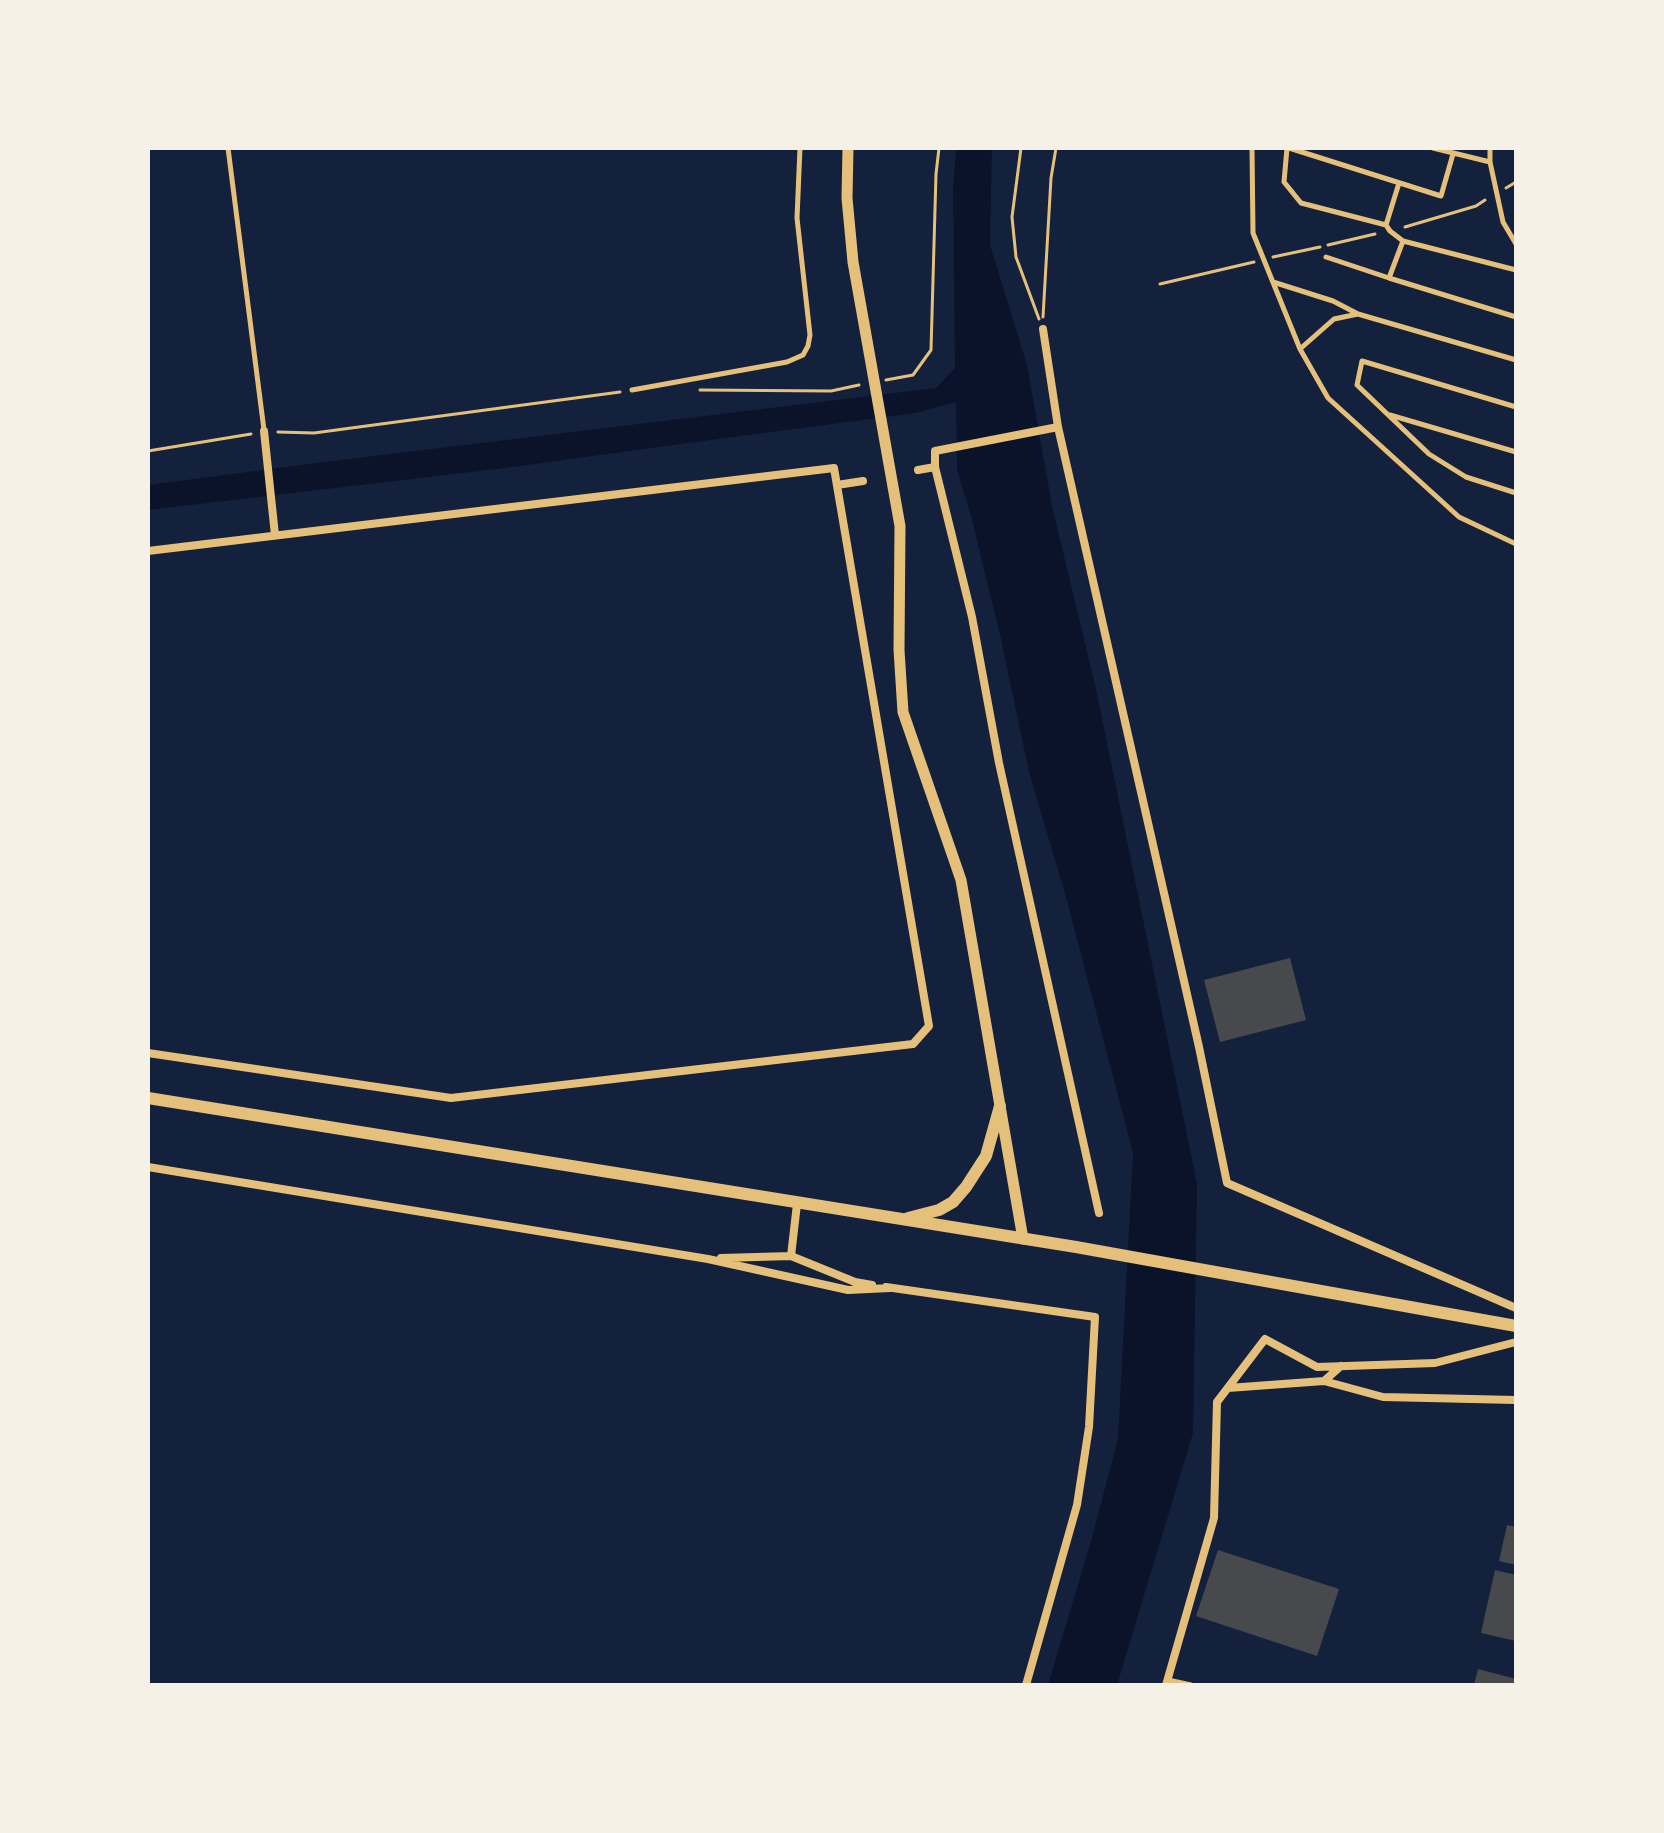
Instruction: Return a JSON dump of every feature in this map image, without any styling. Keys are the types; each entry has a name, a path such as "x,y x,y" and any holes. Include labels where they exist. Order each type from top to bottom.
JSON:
{"main road":[{"path":"148,1098 1076,1247 1516,1326"},
{"path":"899,1220 939,1210 953,1202 986,1156 1000,1106"}],"street":[{"path":"848,148 849,227 868,355 900,526 899,650 903,712 961,880 1023,1239"},
{"path":"1043,329 1058,427 1227,1183 1516,1308"},
{"path":"1058,427 935,451 935,467 972,617 999,763 1099,1213"},
{"path":"264,431 275,535"},
{"path":"918,470 935,467"},
{"path":"148,551 834,468 929,1026 913,1044 451,1098 148,1053"},
{"path":"837,485 863,481"},
{"path":"148,1167 708,1259 848,1290 890,1288"},
{"path":"791,1256 797,1204"},
{"path":"708,1259 791,1256 855,1282 1095,1317 1089,1427 1077,1505 1026,1685"},
{"path":"1167,1682 1214,1518 1217,1402 1265,1339 1317,1367 1435,1363 1516,1342"},
{"path":"1324,1381 1342,1366"},
{"path":"1228,1388 1324,1381 1383,1397 1516,1400"}],"lane":[{"path":"228,148 264,431"},
{"path":"632,390 787,362 803,355 810,335 797,218 800,148"},
{"path":"1252,148 1253,233 1300,349 1328,398 1459,517 1516,544"},
{"path":"1453,154 1441,196 1288,148 1284,182 1301,203 1388,228 1403,241 1516,270"},
{"path":"1433,148 1490,162"},
{"path":"1490,148 1490,162 1503,222 1516,244"},
{"path":"1388,228 1399,183"},
{"path":"1389,278 1403,241"},
{"path":"1326,257 1516,317"},
{"path":"1273,282 1333,301 1358,314 1516,360"},
{"path":"1300,349 1334,319 1358,314"},
{"path":"1516,407 1362,361 1357,385 1429,454 1466,477 1516,493"},
{"path":"1387,414 1516,452"},
{"path":"1167,1682 1191,1685"}],"path":[{"path":"886,380 913,375 931,350 939,148"},
{"path":"1021,148 1012,217 1016,257 1043,329"},
{"path":"1043,329 1051,178 1056,148"},
{"path":"1503,190 1516,182"},
{"path":"1160,284 1476,206 1489,198"},
{"path":"693,390 831,391 859,385"},
{"path":"148,451 264,431 314,433 632,390"}],"water":[{"path":"956,148 992,148 990,245 1027,365 1052,506 1096,689 1197,1184 1193,1433 1117,1685 1048,1685 1118,1439 1133,1153 1066,897 1029,772 1001,639 957,470 956,402 916,413 505,468 148,510 148,485 936,388 955,368 953,187"}],"building":[{"path":"1290,958 1306,1020 1220,1042 1204,980"},
{"path":"1507,1525 1516,1527 1516,1565 1499,1561"},
{"path":"1218,1550 1339,1589 1317,1656 1196,1616"},
{"path":"1495,1570 1516,1575 1516,1641 1481,1633"},
{"path":"1478,1669 1516,1679 1516,1685 1474,1685"}]}
